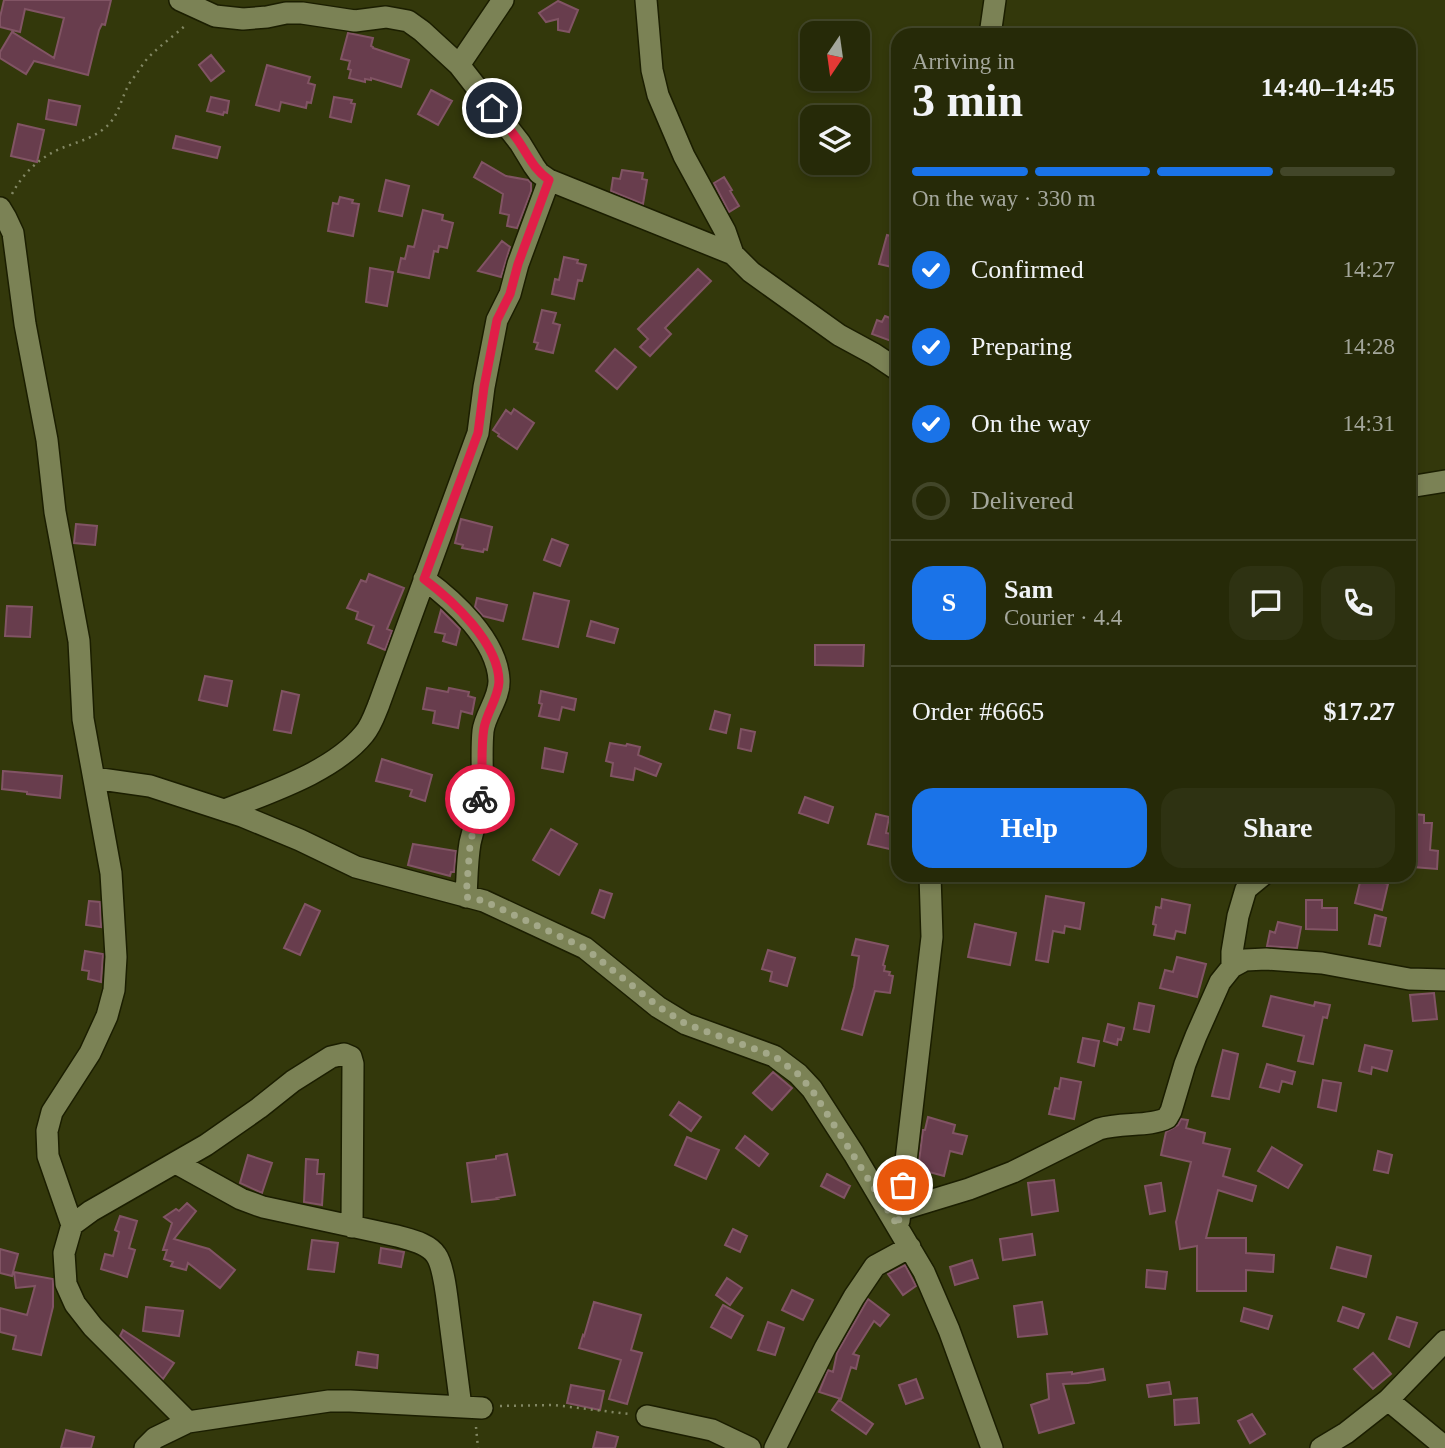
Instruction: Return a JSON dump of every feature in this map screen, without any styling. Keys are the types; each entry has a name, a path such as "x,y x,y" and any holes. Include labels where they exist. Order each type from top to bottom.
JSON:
{"street":[{"path":"180,0 215,16 243,19 302,13 355,21 386,17 408,20 459,65 534,166 549,180 733,254 751,272 839,335 891,365"},
{"path":"459,65 503,0"},
{"path":"646,0 652,70 658,95 684,156 725,231 733,254"},
{"path":"991,28 995,0"},
{"path":"225,810 311,773 343,755 366,732 379,704 478,433 497,320 510,294 518,264 549,180"},
{"path":"3,213 12,233 24,324 47,440 55,512 79,641 83,719 111,873 116,968 114,990 107,1016 90,1053 52,1112 47,1130 48,1156 72,1225 64,1253 66,1284 75,1304 93,1327 188,1422"},
{"path":"1416,486 1445,481"},
{"path":"424,579 467,617 493,657 499,681 484,727 481,792 470,845 466,897"},
{"path":"94,778 150,786 225,810 300,840 356,867 484,901 585,948 659,1007 686,1024 774,1056 798,1074 812,1090 899,1218 949,1330 992,1448"},
{"path":"899,1218 932,937 930,882"},
{"path":"1232,967 1238,916 1246,889 1254,882"},
{"path":"899,1218 1013,1172 1112,1124 1155,1122 1167,1118 1185,1064 1220,982 1232,967 1245,960 1322,963 1409,979 1445,980"},
{"path":"72,1225 91,1211 206,1145 260,1108 293,1081 331,1057 345,1054 351,1057 353,1064 352,1227"},
{"path":"176,1163 252,1203 415,1241 431,1249 437,1255 446,1289 461,1407"},
{"path":"775,1448 854,1297 875,1266 910,1247"},
{"path":"1321,1448 1346,1433 1388,1400 1445,1341"},
{"path":"1388,1400 1445,1447"},
{"path":"145,1448 155,1438 188,1422 330,1401 482,1408"},
{"path":"647,1416 712,1430 750,1448"}],"path":[{"path":"3,213 26,172 60,149 104,129 112,121 129,85 146,61 192,19 205,12"},
{"path":"478,1448 476,1423 482,1408 554,1405 647,1416"}],"building":[{"path":"4,0 111,0 105,25 102,24 99,30 88,75 34,61 26,74 0,58 0,52 12,32 54,58 64,18 25,9 20,32 0,27"},
{"path":"558,1 578,10 569,32 558,30 558,19 546,22 539,13"},
{"path":"348,33 373,38 373,48 409,60 401,87 371,78 365,79 365,82 349,78 350,61 341,59"},
{"path":"211,55 224,71 211,81 199,65"},
{"path":"267,65 310,77 308,83 315,85 311,103 307,102 306,108 281,102 279,111 256,105"},
{"path":"431,90 452,101 438,125 418,114"},
{"path":"211,97 229,101 227,113 224,112 223,115 207,111"},
{"path":"334,97 352,100 351,103 355,104 351,122 330,117"},
{"path":"49,100 80,106 76,125 46,119"},
{"path":"18,124 44,130 37,162 11,156"},
{"path":"176,136 220,147 217,158 173,148"},
{"path":"482,162 506,176 531,183 531,191 517,228 507,226 509,215 500,213 503,194 474,177"},
{"path":"622,170 643,173 642,179 647,180 643,204 611,191 613,178 620,179"},
{"path":"724,177 739,206 729,212 714,183"},
{"path":"386,180 409,186 402,216 379,211"},
{"path":"340,197 359,204 353,236 328,231 333,203 338,204"},
{"path":"423,210 443,215 442,220 453,223 447,248 439,246 438,252 434,251 429,278 398,272 401,258 405,259 408,246 414,247"},
{"path":"887,235 891,236 891,267 879,264"},
{"path":"502,241 510,247 501,277 478,271"},
{"path":"564,257 586,265 582,281 578,280 574,299 552,294 555,279 559,280"},
{"path":"370,268 393,272 387,306 366,302"},
{"path":"698,269 711,281 665,328 671,334 650,356 640,347 648,339 638,329"},
{"path":"542,310 556,313 553,323 560,325 553,353 536,349 538,343 534,342"},
{"path":"885,316 891,318 891,341 872,334 877,320 882,322"},
{"path":"615,349 636,367 617,389 596,371"},
{"path":"514,409 534,423 517,449 493,430 506,410 511,414"},
{"path":"461,519 492,527 487,550 484,549 483,552 462,548 463,545 455,543"},
{"path":"76,524 97,526 95,545 74,543"},
{"path":"552,539 568,545 560,566 544,560"},
{"path":"369,574 404,588 387,629 392,631 385,650 368,643 374,626 356,619 358,612 347,608 361,580 366,582"},
{"path":"534,593 569,601 558,647 523,639"},
{"path":"477,598 507,605 503,621 483,616 475,607"},
{"path":"7,606 32,607 30,637 5,636"},
{"path":"441,610 460,629 456,645 443,641 445,634 435,632"},
{"path":"591,621 618,629 614,643 587,636"},
{"path":"815,645 864,645 863,666 815,665"},
{"path":"205,676 232,681 227,706 199,700"},
{"path":"427,688 469,692 468,696 475,698 472,714 461,711 458,728 433,723 435,711 423,709"},
{"path":"282,691 299,695 291,733 274,730"},
{"path":"541,691 576,699 574,710 562,707 559,720 539,716"},
{"path":"715,711 730,715 726,733 710,729"},
{"path":"741,729 755,732 751,751 738,748"},
{"path":"610,743 640,747 638,755 661,764 656,776 635,768 633,780 611,776 613,763 606,761"},
{"path":"545,748 567,753 563,772 542,768"},
{"path":"382,759 432,775 425,801 410,796 412,790 376,781"},
{"path":"3,771 62,776 60,798 2,789"},
{"path":"451,785 469,788 465,805 448,802"},
{"path":"805,797 833,807 828,823 799,813"},
{"path":"876,814 889,817 886,833 891,834 891,849 868,844"},
{"path":"1416,814 1424,815 1424,823 1432,823 1430,850 1438,851 1437,869 1416,867"},
{"path":"551,829 577,844 559,875 533,860"},
{"path":"413,844 456,851 454,872 451,872 450,876 408,865"},
{"path":"1360,882 1388,884 1382,910 1355,903"},
{"path":"600,890 612,894 604,918 592,913"},
{"path":"1046,896 1084,903 1080,929 1065,926 1064,933 1053,931 1048,962 1036,960"},
{"path":"1162,899 1190,905 1185,933 1176,931 1174,939 1154,935 1156,907 1161,908"},
{"path":"1306,900 1322,900 1322,908 1337,908 1337,930 1306,929"},
{"path":"89,901 100,902 101,927 86,925"},
{"path":"305,904 320,911 300,955 284,948"},
{"path":"1375,915 1386,918 1380,946 1369,944"},
{"path":"1278,922 1301,927 1297,948 1267,946 1270,931 1275,933"},
{"path":"975,924 1016,933 1010,965 968,957"},
{"path":"856,939 888,946 884,971 893,976 890,993 875,991 862,1035 842,1029 854,987 859,956 852,955"},
{"path":"768,950 795,958 787,986 770,981 772,972 762,969"},
{"path":"85,951 103,954 101,982 88,979 89,971 82,970"},
{"path":"1177,957 1206,964 1197,997 1160,988 1165,970 1173,972"},
{"path":"1434,993 1437,1019 1413,1021 1410,995"},
{"path":"1271,996 1314,1006 1315,1002 1330,1005 1327,1018 1323,1017 1313,1064 1298,1061 1304,1036 1263,1026"},
{"path":"1139,1003 1154,1006 1149,1032 1134,1029"},
{"path":"1108,1024 1124,1028 1117,1045 1104,1041"},
{"path":"1083,1038 1099,1041 1094,1066 1078,1062"},
{"path":"1365,1045 1392,1051 1387,1071 1372,1067 1371,1074 1359,1071"},
{"path":"1223,1050 1238,1054 1229,1099 1212,1096"},
{"path":"1267,1064 1295,1072 1292,1084 1282,1081 1279,1092 1260,1087"},
{"path":"773,1072 792,1088 772,1110 753,1093"},
{"path":"1061,1078 1081,1082 1074,1119 1049,1114 1055,1088 1059,1089"},
{"path":"1323,1080 1341,1083 1336,1111 1318,1107"},
{"path":"679,1102 701,1117 691,1131 670,1115"},
{"path":"928,1117 955,1125 953,1133 967,1136 962,1154 950,1151 944,1176 918,1169 923,1130"},
{"path":"1181,1119 1188,1120 1186,1128 1205,1133 1203,1143 1230,1149 1223,1176 1256,1186 1252,1201 1218,1190 1206,1238 1246,1238 1246,1253 1274,1255 1273,1272 1246,1270 1246,1291 1197,1291 1197,1246 1180,1249 1176,1222 1191,1162 1161,1155 1166,1132 1178,1125"},
{"path":"745,1136 768,1154 759,1166 736,1148"},
{"path":"687,1137 719,1150 706,1179 675,1165"},
{"path":"1272,1147 1302,1165 1288,1188 1258,1171"},
{"path":"1378,1151 1392,1155 1388,1173 1374,1170"},
{"path":"507,1154 515,1195 472,1202 467,1163 496,1159 496,1156"},
{"path":"248,1155 272,1163 262,1193 240,1183"},
{"path":"306,1159 318,1160 317,1174 324,1174 322,1205 304,1202"},
{"path":"827,1174 850,1186 844,1198 821,1186"},
{"path":"1054,1180 1058,1211 1032,1215 1028,1183"},
{"path":"1161,1183 1165,1211 1150,1214 1145,1186"},
{"path":"187,1203 196,1211 174,1239 209,1249 235,1270 220,1288 188,1263 186,1270 171,1266 173,1262 164,1259 167,1250 163,1250 172,1223 164,1217 176,1209 179,1211"},
{"path":"120,1216 137,1221 129,1248 135,1250 127,1277 101,1269 105,1254 113,1256 119,1232 115,1230"},
{"path":"733,1229 747,1236 740,1252 725,1245"},
{"path":"1032,1234 1035,1255 1003,1260 1000,1239"},
{"path":"312,1240 338,1243 334,1272 308,1269"},
{"path":"1337,1247 1371,1256 1366,1277 1331,1268"},
{"path":"381,1248 404,1252 401,1267 379,1263"},
{"path":"0,1249 18,1254 12,1276 0,1273"},
{"path":"972,1260 978,1278 955,1285 950,1267"},
{"path":"905,1265 916,1286 903,1295 888,1274"},
{"path":"1147,1270 1167,1272 1165,1289 1146,1287"},
{"path":"14,1272 53,1279 53,1307 41,1355 13,1349 16,1336 0,1332 0,1308 27,1315 35,1286 16,1288"},
{"path":"727,1278 742,1288 730,1305 716,1295"},
{"path":"792,1290 813,1300 803,1320 782,1310"},
{"path":"868,1299 889,1315 880,1326 874,1321 853,1354 859,1356 856,1369 851,1367 841,1399 819,1392 828,1370 833,1372 837,1353"},
{"path":"594,1302 641,1315 631,1350 642,1353 627,1404 609,1399 621,1360 579,1348"},
{"path":"1042,1302 1047,1334 1018,1337 1014,1306"},
{"path":"723,1305 743,1316 731,1338 711,1327"},
{"path":"146,1307 183,1311 179,1336 143,1331"},
{"path":"1343,1307 1364,1314 1358,1328 1338,1321"},
{"path":"1244,1308 1272,1316 1268,1329 1241,1321"},
{"path":"1397,1317 1417,1323 1409,1347 1389,1339"},
{"path":"768,1322 784,1328 775,1355 758,1350"},
{"path":"123,1330 174,1363 163,1379 120,1336"},
{"path":"358,1352 378,1355 377,1368 356,1365"},
{"path":"1373,1353 1391,1374 1373,1389 1354,1369"},
{"path":"1103,1369 1105,1380 1063,1384 1074,1423 1039,1433 1031,1405 1049,1399 1047,1374 1072,1374"},
{"path":"916,1379 923,1398 906,1404 899,1385"},
{"path":"1169,1382 1171,1394 1149,1397 1147,1385"},
{"path":"571,1385 604,1391 600,1410 567,1403"},
{"path":"1197,1398 1199,1423 1175,1425 1174,1400"},
{"path":"839,1400 873,1424 866,1434 832,1410"},
{"path":"1252,1414 1265,1434 1250,1443 1238,1421"},
{"path":"66,1430 94,1437 91,1448 61,1448"},
{"path":"597,1432 618,1437 615,1448 593,1448"}],"way so far":[{"path":"480,799 470,845 466,897 484,901 585,948 659,1007 686,1024 774,1056 798,1074 812,1090 898,1226 903,1185"}],"route":[{"path":"480,799 484,727 499,681 493,657 467,617 424,579 478,433 497,320 510,294 518,264 549,180 534,166 492,108"}]}
